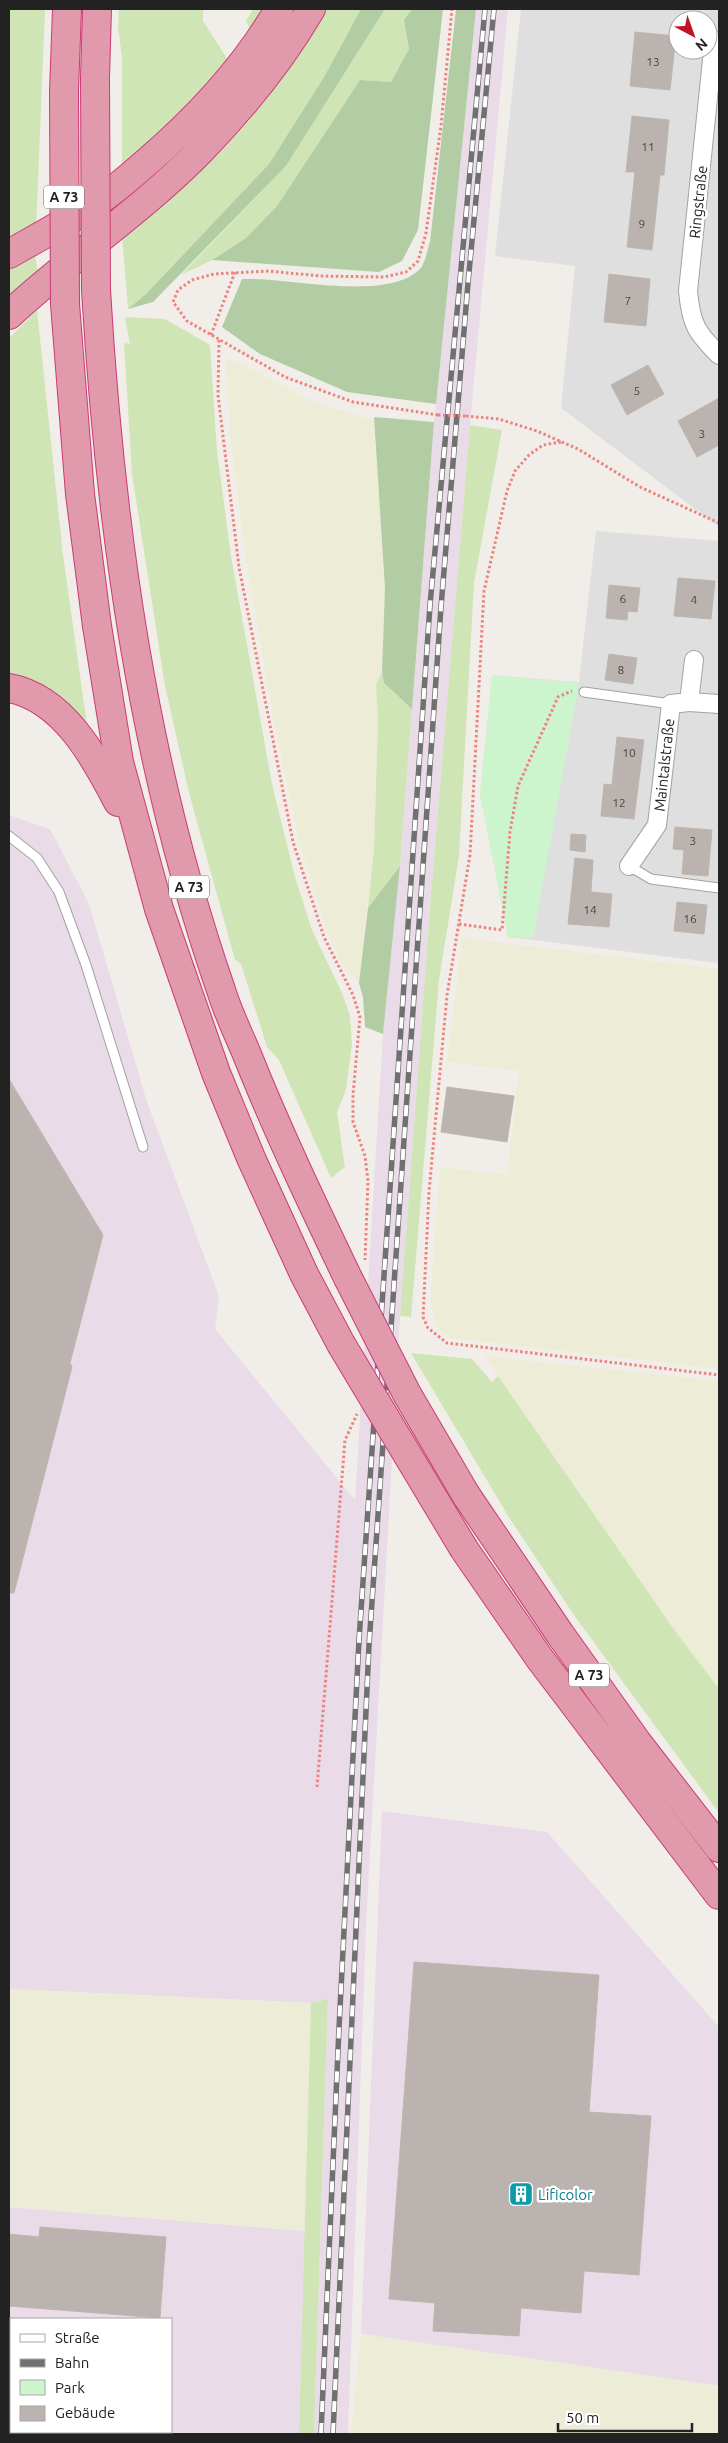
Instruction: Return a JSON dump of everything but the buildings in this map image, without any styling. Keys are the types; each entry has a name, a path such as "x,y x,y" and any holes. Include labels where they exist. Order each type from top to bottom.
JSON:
{"highway":[{"name":"A 73","path":"68,9 64,90 65,304 80,494 97,626 119,762 159,909 216,1073 251,1158 300,1265 341,1344 464,1549 540,1659 719,1895"},
{"name":"A 73","path":"98,9 96,78 96,290 101,377 109,462 129,614 152,741 186,877 221,992 279,1134 356,1273 407,1394 466,1495 560,1634 637,1742 719,1848"},
{"path":"9,254 95,204 171,141 201,112 232,76 263,36 279,9"},
{"path":"9,315 47,280 146,200 201,150 251,96 298,32 311,9"},
{"path":"9,688 20,690 49,706 70,727 101,769 144,852"}],"street":[{"name":"Ringstraße","path":"719,41 713,50 688,291 690,318 704,340 719,355"},
{"name":"Maintalstraße","path":"689,702 694,660"},
{"name":"Maintalstraße","path":"629,866 657,825 670,704 689,702 719,704"}],"lane":[{"path":"584,692 670,704"},
{"path":"9,836 37,858 59,892 83,957 143,1147"},
{"path":"629,866 651,878 719,888"}],"path":[{"path":"452,9 440,126 426,233 418,261 406,272 384,278 320,276 270,271 214,274 192,280 178,290 173,302 187,321 285,377 353,402 418,413 499,419 561,442 640,487 719,523"},
{"path":"211,335 235,272"},
{"path":"219,340 218,395 239,567 291,832 324,937 353,995 360,1017 353,1095 353,1122 365,1156 368,1181 356,1273"},
{"path":"561,442 543,445 528,455 515,471 507,492 484,591 470,855 447,995 429,1192 423,1317 428,1328 447,1343 719,1374"},
{"path":"459,924 502,930 510,832 518,786 558,697 570,691 584,692"},
{"path":"317,1787 345,1440 357,1412"}],"shaded area":[{"path":"476,9 508,9 470,425 431,895 400,1316 366,1926 348,2434 314,2434 328,1999 311,2003 9,1989 9,815 50,829 89,904 147,1102 219,1296 215,1329 355,1500 383,1034 400,866 434,422"},
{"path":"521,9 719,9 719,527 561,408 575,266 495,256"},
{"path":"596,531 719,541 719,963 508,937 480,794 492,675 579,682"},
{"path":"382,1811 547,1832 719,2027 719,2386 361,2334"},
{"path":"9,2207 306,2231 299,2434 9,2434"}],"green space":[{"path":"9,9 45,9 36,231 9,247"},
{"path":"119,9 203,9 203,21 226,57 228,68 122,169 122,59 118,26"},
{"path":"253,9 269,9 252,33 246,21"},
{"path":"327,9 361,9 324,77 269,164 146,294 128,309 122,236 190,180 229,143 274,88 302,49"},
{"path":"361,9 385,9 286,166 153,302 128,309 146,294 269,164 324,77"},
{"path":"385,9 412,9 404,20 409,49 391,82 360,80 277,206 246,238 212,260 181,275 286,166"},
{"path":"412,9 443,9 418,230 402,261 379,272 212,260 246,238 277,206 360,80 391,82 409,49 404,20"},
{"path":"456,9 476,9 436,404 347,392 260,354 222,327 242,279 335,286 383,285 403,279 421,268 430,242"},
{"path":"35,253 38,274 9,301 9,268"},
{"path":"37,310 63,555 87,725 69,707 52,695 9,679 9,338"},
{"path":"125,317 165,319 210,345 217,451 231,556 272,784 295,877 312,930 342,993 350,1016 352,1044 346,1090 337,1112 345,1167 331,1178 279,1060 267,1047 241,964 235,960 189,793 165,686 132,474 124,343 130,344"},
{"path":"226,360 232,360 314,402 374,420 385,588 382,672 376,685 378,719 374,849 359,983 342,964 328,935 300,844 274,724 245,552 231,442"},
{"path":"374,417 434,422 412,709 384,683 382,672 385,588"},
{"path":"470,425 502,430 474,583 459,856 439,980 411,1317 400,1316 431,895"},
{"path":"382,672 384,683 412,709 400,866 368,908 374,849 378,719 376,684"},
{"path":"492,675 579,683 533,938 508,937 480,794"},
{"path":"400,866 383,1034 365,1027 363,997 359,983 368,908"},
{"path":"462,938 719,969 719,1369 451,1338 437,1328 430,1301 440,1167 507,1175 519,1071 447,1062"},
{"path":"411,1353 472,1359 492,1382 498,1376 673,1628 719,1689 719,1813 576,1618 510,1519"},
{"path":"484,1356 719,1381 719,1689 673,1628"},
{"path":"9,1989 311,2003 306,2231 9,2207"},
{"path":"328,1999 314,2434 299,2434 311,2003"},
{"path":"361,2334 719,2386 719,2434 351,2434"}],"railway":[{"path":"321,2434 359,1640 430,605 485,9"},
{"path":"333,2434 369,1645 441,607 468,283 494,9"}],"place":[{"name":"Lificolor","path":"521,2194"}]}
